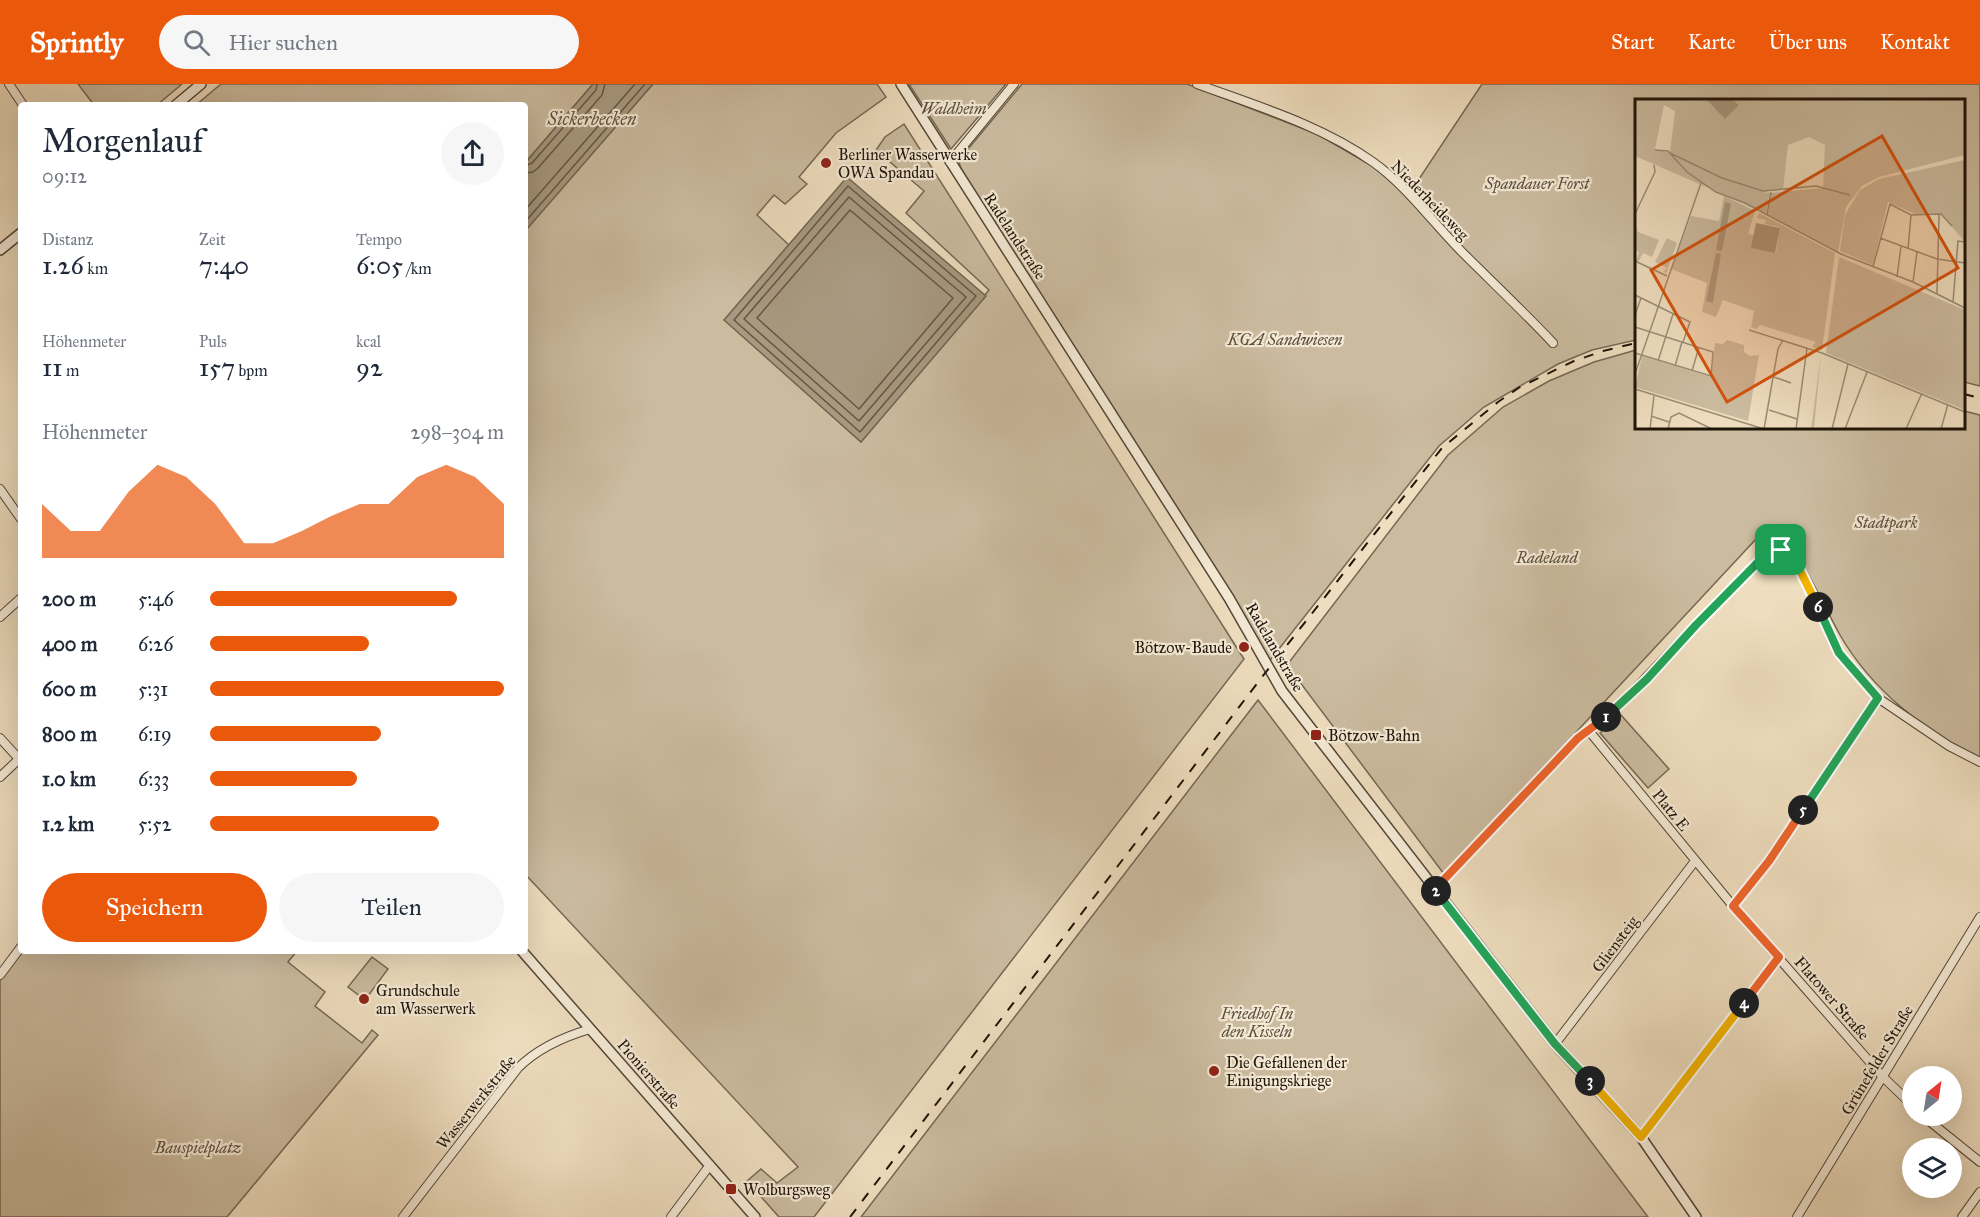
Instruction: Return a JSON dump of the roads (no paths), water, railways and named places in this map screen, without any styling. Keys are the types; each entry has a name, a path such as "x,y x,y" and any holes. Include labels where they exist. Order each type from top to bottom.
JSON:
{"street":[{"path":"9,84 21,102"},
{"path":"180,102 201,84"},
{"name":"Radelandstraße","path":"901,84 1248,628 1282,691 1555,1044 1641,1137 1696,1217"},
{"path":"950,162 1014,84"},
{"name":"Niederheideweg","path":"1197,84 1317,130 1372,161 1399,184 1462,252 1553,343"},
{"path":"0,250 18,235"},
{"path":"0,489 18,515"},
{"path":"1435,889 1578,738 1618,707 1647,679 1696,625 1770,550 1781,550 1790,554 1839,653 1878,698 1948,746 1980,762"},
{"path":"0,617 18,601"},
{"path":"1733,906 1769,861 1878,698"},
{"name":"Platz E","path":"1589,731 1733,906"},
{"path":"0,738 18,758"},
{"path":"0,777 18,762"},
{"name":"Gliensteig","path":"1555,1044 1695,861"},
{"name":"Flatower Straße","path":"1733,906 1902,1096"},
{"name":"Grünefelder Straße","path":"1797,1217 1980,917"},
{"path":"0,975 18,951"},
{"name":"Pionierstraße","path":"525,954 755,1217"},
{"path":"1641,1137 1779,957"},
{"name":"Wasserwerkstraße","path":"403,1217 518,1068 540,1050 570,1035 590,1029"},
{"path":"1935,1126 1980,1162"},
{"path":"671,1217 710,1165"},
{"path":"1962,1217 1980,1192"}],"water":[{"name":"Sickerbecken","path":"593,84 653,84 528,228 528,160"},
{"path":"847,177 986,296 861,442 724,320"}],"railway":[{"path":"850,1217 1262,677 1442,448 1520,387 1574,361 1635,343"},
{"path":"1965,394 1980,398"}],"place":[{"name":"Berliner Wasserwerke OWA Spandau","path":"826,163"},
{"name":"Bötzow-Baude","path":"1244,647"},
{"name":"Bötzow-Bahn","path":"1316,735"},
{"name":"Grundschule am Wasserwerk","path":"364,999"},
{"name":"Die Gefallenen der Einigungskriege","path":"1214,1071"},
{"name":"Wolburgsweg","path":"731,1189"}],"park label":[{"name":"Waldheim","path":"954,108"},
{"name":"Spandauer Forst","path":"1537,183"},
{"name":"KGA Sandwiesen","path":"1285,339"},
{"name":"Stadtpark","path":"1886,522"},
{"name":"Radeland","path":"1547,557"},
{"name":"Friedhof In den Kisseln","path":"1257,1022"},
{"name":"Bauspielplatz","path":"198,1147"}]}
